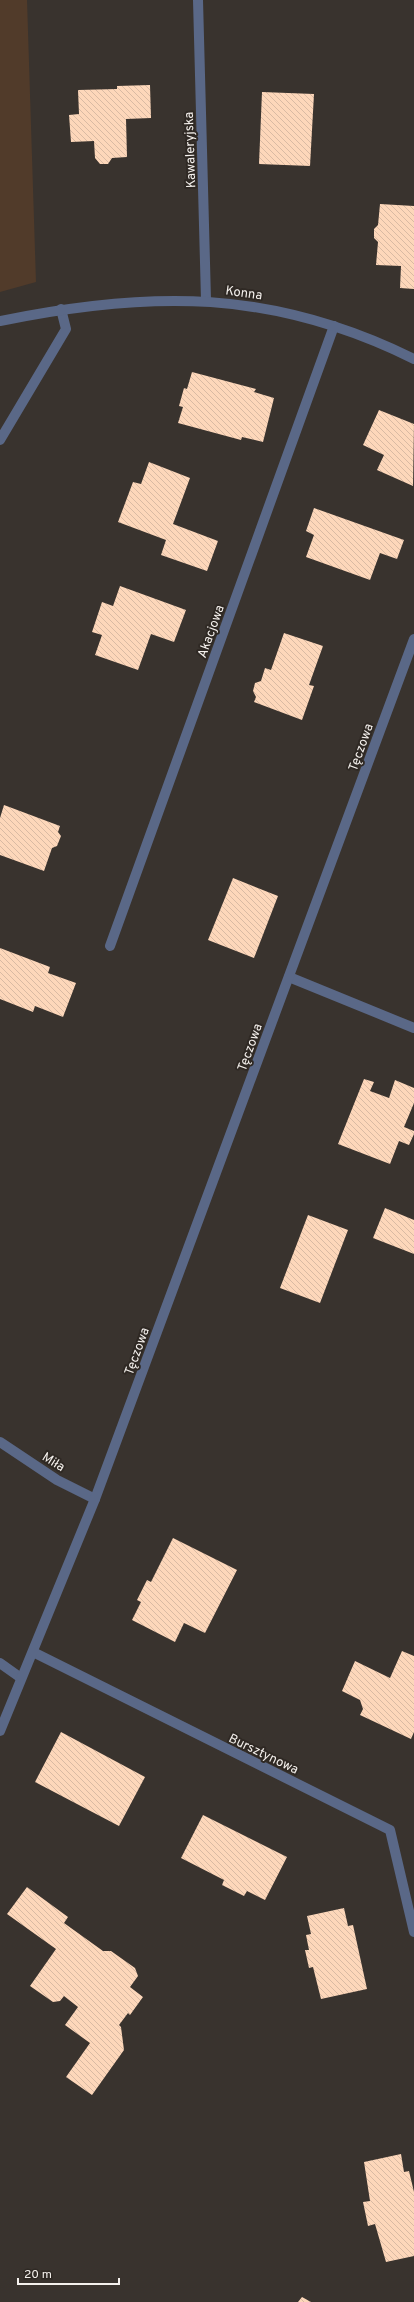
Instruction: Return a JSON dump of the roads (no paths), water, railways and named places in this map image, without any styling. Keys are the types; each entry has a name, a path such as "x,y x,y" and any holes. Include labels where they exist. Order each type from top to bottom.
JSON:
{"street":[{"name":"Kawaleryjska","path":"198,0 206,300"},
{"name":"Konna","path":"0,321 61,309 154,300 206,300 294,313 387,345 414,359"},
{"path":"0,440 66,329 61,309"},
{"name":"Akacjowa","path":"110,946 334,326"},
{"name":"Tęczowa","path":"0,1731 95,1499 414,639"},
{"path":"289,977 414,1028"},
{"name":"Miła","path":"0,1442 57,1480 95,1499"},
{"name":"Bursztynowa","path":"33,1652 390,1830 414,1932"},
{"path":"0,1663 21,1678"}]}
